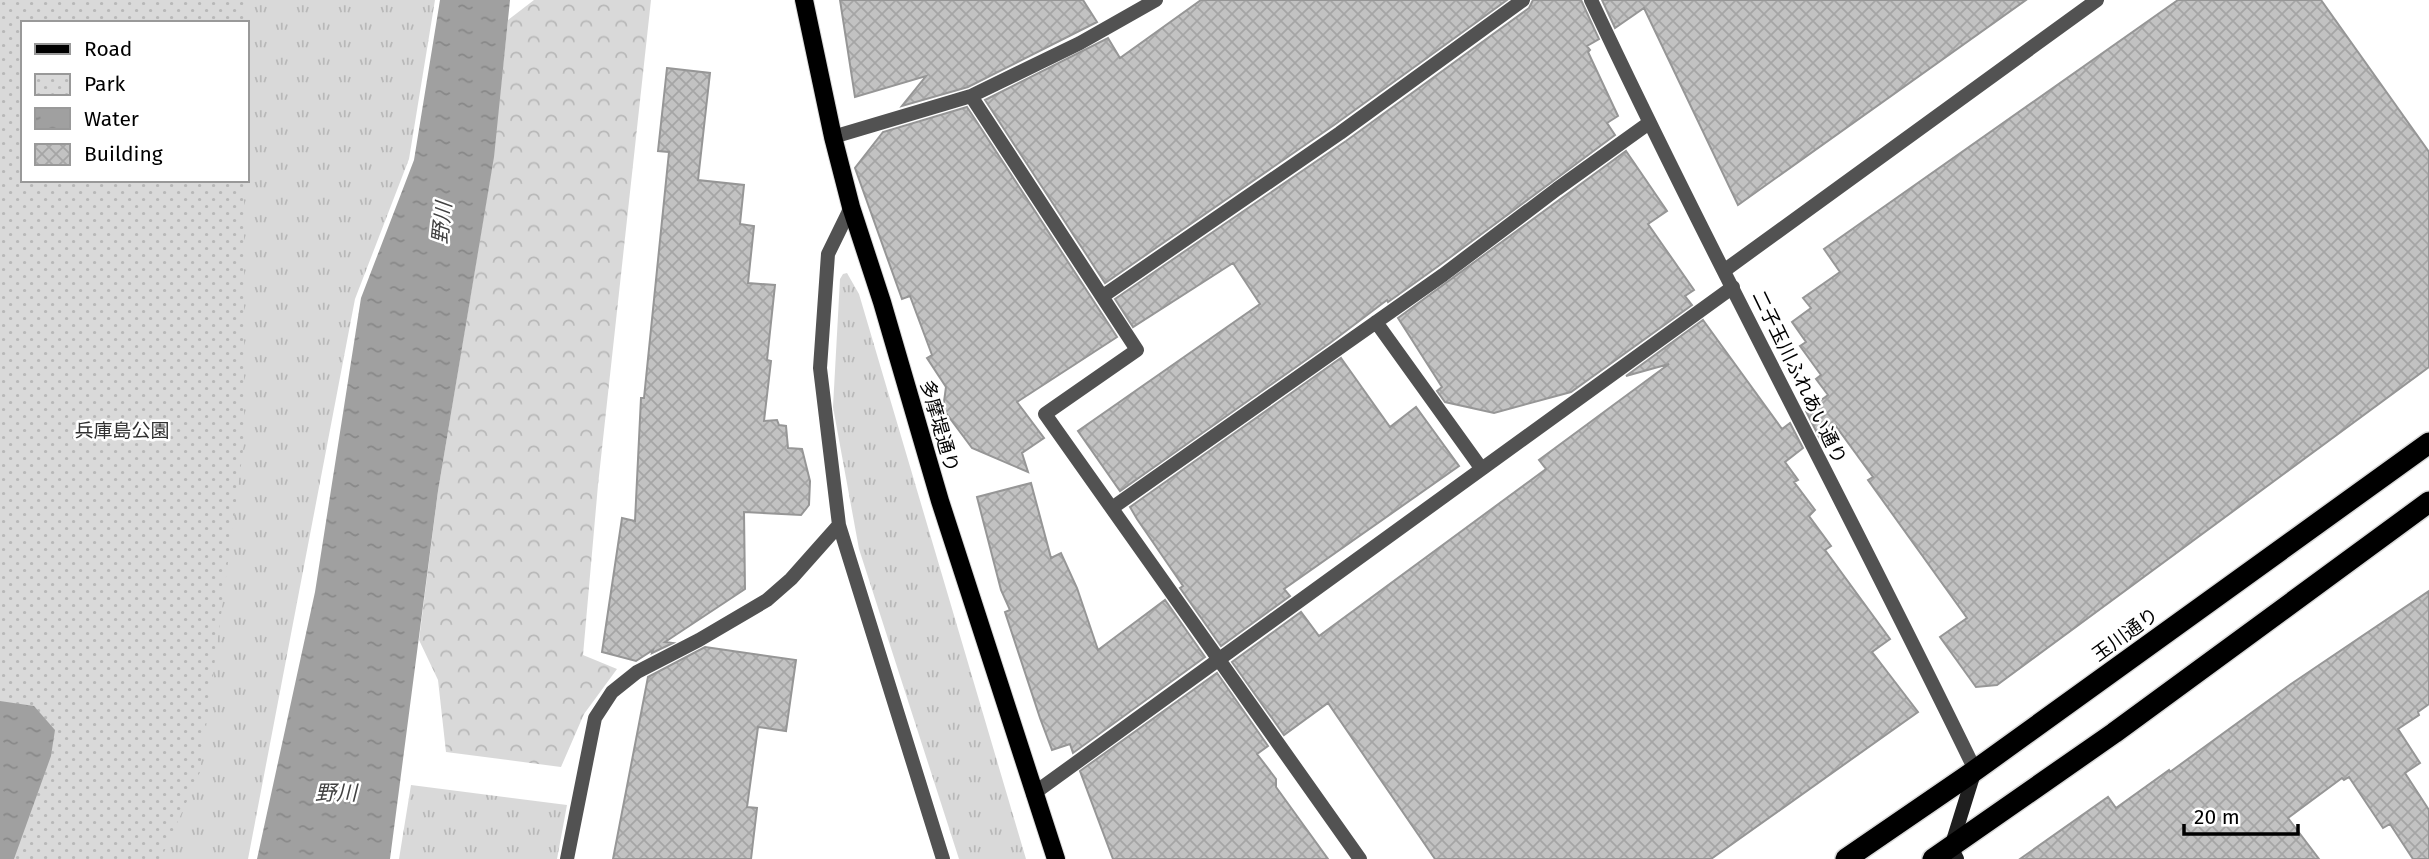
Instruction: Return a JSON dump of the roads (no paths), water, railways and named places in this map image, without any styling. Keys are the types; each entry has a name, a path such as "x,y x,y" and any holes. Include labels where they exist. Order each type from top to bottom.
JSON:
{"highway":[{"name":"玉川通り","path":"1846,859 1975,770 2429,443"},
{"path":"1947,855 2429,502"}],"main road":[{"name":"多摩堤通り","path":"804,0 833,137 852,207 940,501 1056,859"}],"street":[{"path":"833,137 971,96 1080,43 1156,0"},
{"path":"1103,296 1340,133 1523,0"},
{"name":"二子玉川ふれあい通り","path":"1591,0 1649,123 1726,270 1975,770"},
{"path":"1726,270 2097,0"},
{"path":"971,96 1137,350 1045,414 1360,859"},
{"path":"1112,508 1443,275 1649,123"},
{"path":"852,207 828,254 820,368 839,525 943,859"},
{"path":"1033,794 1733,287"},
{"path":"1376,322 1481,468"},
{"path":"568,859 595,718 612,692 637,672 767,600 791,579 839,525"},
{"path":"1947,855 1975,770"}],"water":[{"name":"野川","path":"440,0 510,0 494,157 438,491 390,859 257,859 315,592 361,298 414,160"},
{"path":"0,701 34,706 55,730 51,756 14,859 0,859"}],"park label":[{"name":"兵庫島公園","path":"122,430"}]}
